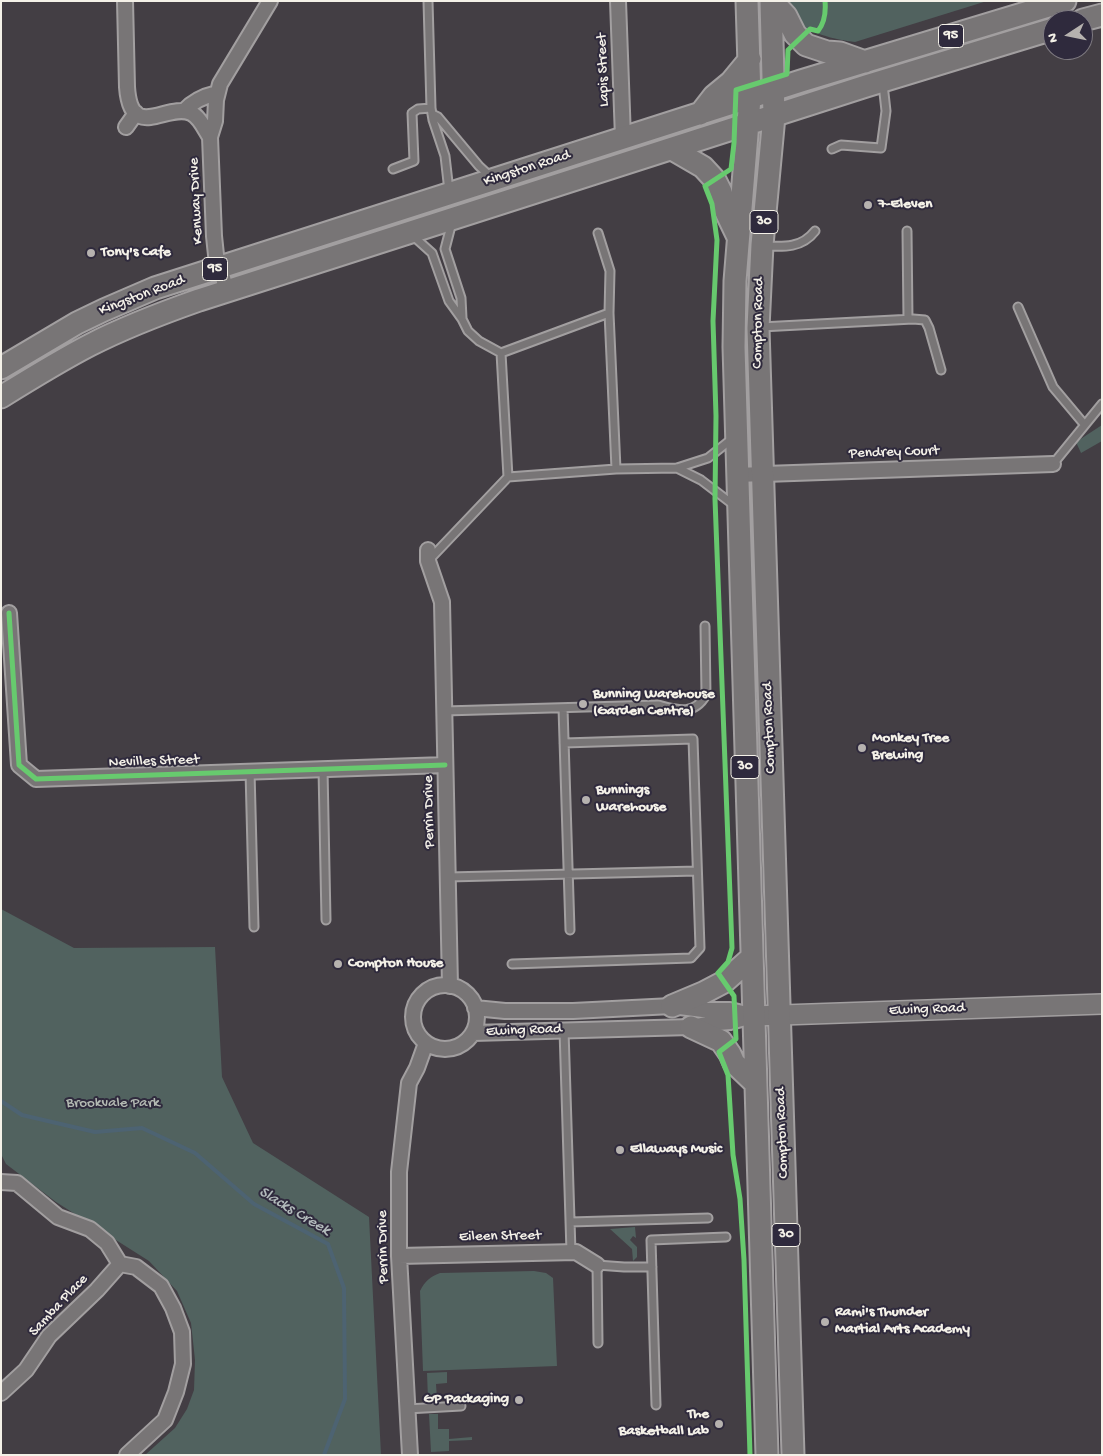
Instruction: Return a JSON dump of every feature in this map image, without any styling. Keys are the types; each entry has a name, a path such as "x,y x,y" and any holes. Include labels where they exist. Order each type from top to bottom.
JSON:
{"main road":[{"name":"Compton Road","path":"747,1 750,98 734,310 736,475 767,1455"},
{"name":"Compton Road","path":"772,1 774,116 762,245 758,328 793,1455"},
{"path":"772,1 786,16 795,34 806,45 864,62"},
{"name":"Kingston Road","path":"1,368 50,338 104,310 155,288 623,138 1065,1"},
{"name":"Kingston Road","path":"1,397 92,344 144,321 227,291 882,81 1043,32"},
{"path":"700,114 714,96 731,82 750,59"},
{"path":"672,149 702,167 715,180 721,192 725,210 739,237"},
{"path":"672,1006 724,982 751,958"},
{"name":"Ewing Road","path":"753,1016 1102,1004"},
{"path":"691,1027 721,1041 734,1063 756,1083"}],"street":[{"path":"125,1 128,96 136,113 153,118 184,111 190,104 207,95 217,93"},
{"name":"Kenway Drive","path":"227,291 219,268 214,236 210,137 215,121 217,93 220,84 270,1"},
{"name":"Lapis Street","path":"618,1 623,138"},
{"name":"Kenway Drive","path":"184,111 194,115 210,137"},
{"path":"126,128 136,113"},
{"name":"Pendrey Court","path":"736,475 1053,464"},
{"name":"Perrin Drive","path":"428,556 442,602 450,986"},
{"name":"Nevilles Street","path":"9,614 19,764 36,779 445,765"},
{"path":"441,986 450,986 458,988 467,994 476,1008 477,1016 473,1033 465,1042 449,1049 436,1048 426,1043 414,1026 415,1006 428,990 441,986"},
{"name":"Ewing Road","path":"476,1008 505,1011 563,1011 672,1006 702,1010 730,1010 753,1016"},
{"name":"Ewing Road","path":"473,1033 691,1027 730,1022 753,1016"},
{"name":"Perrin Drive","path":"410,1455 399,1256 400,1172 409,1083 426,1043"},
{"path":"1,1182 17,1184 58,1217 90,1229 107,1243 120,1264 136,1267 160,1286 173,1308 182,1332 183,1364 176,1392 165,1420 127,1455"},
{"name":"Eileen Street","path":"399,1256 576,1252 597,1265"},
{"name":"Samba Place","path":"1,1393 26,1370 49,1336 97,1290 120,1264"}],"lane":[{"path":"428,1 431,111 445,156 449,194"},
{"path":"832,149 841,145 881,148 886,106 882,81"},
{"path":"392,169 414,161 412,114 418,109 431,111 438,117 479,166 494,179"},
{"path":"453,219 445,249 461,298 462,319"},
{"path":"762,245 795,246 809,238 815,231"},
{"path":"908,231 908,319"},
{"path":"410,233 432,253 449,301 468,331 472,336 501,353"},
{"path":"598,233 610,271 609,314 616,470"},
{"path":"1018,307 1053,386 1084,424"},
{"path":"501,353 609,314"},
{"path":"758,328 908,319 925,320 941,370"},
{"path":"501,353 508,477"},
{"path":"1053,464 1102,404"},
{"path":"428,556 508,477 677,468 708,458 736,436"},
{"path":"677,468 701,480 738,508"},
{"path":"444,711 658,705 678,710 688,710 703,701 706,695 705,626"},
{"path":"563,708 570,930"},
{"path":"512,964 690,958 700,948 693,740 564,743"},
{"path":"323,769 326,920"},
{"path":"250,771 254,927"},
{"path":"448,877 697,871"},
{"path":"564,1030 571,1252"},
{"path":"570,1222 708,1218"},
{"path":"656,1405 651,1240 726,1238"},
{"path":"598,1343 597,1265 652,1267"},
{"path":"407,1409 461,1406"}],"green space":[{"path":"787,1 987,1 855,42 821,35 805,27 793,16"},
{"path":"1102,425 1102,441 1081,453 1076,442"},
{"name":"Brookvale Park","path":"1,909 74,948 215,947 222,1077 253,1143 369,1217 381,1455 145,1455 175,1428 187,1409 194,1390 195,1360 191,1323 177,1291 149,1261 56,1202 6,1164 1,1154"},
{"path":"635,1227 636,1238 633,1236 630,1240 637,1247 637,1257 633,1261 632,1249 610,1229"},
{"path":"534,1271 546,1273 553,1278 557,1366 423,1371 420,1291 428,1280 440,1273"},
{"path":"447,1372 447,1383 436,1384 437,1399 428,1399 427,1373"},
{"path":"429,1414 438,1414 438,1429 449,1429 449,1439 472,1437 472,1440 449,1441 449,1451 431,1452"}],"waterway":[{"name":"Slacks Creek","path":"1,1101 22,1115 95,1132 142,1128 195,1153 254,1204 328,1244 344,1288 345,1399 324,1455"}],"cycle path":[{"path":"750,1455 744,1260 740,1199 733,1155 728,1075 719,1052 736,1039 734,996 718,973 728,962 732,948 715,499 716,416 713,321 717,240 712,204 705,186 731,169 736,90 787,74 788,50 810,29 818,31 824,17 825,1"},
{"path":"9,613 19,765 36,779 445,765"}],"place":[{"name":"7-Eleven","path":"868,205"},
{"name":"Tony's Cafe","path":"91,253"},
{"name":"Bunning Warehouse (Garden Centre)","path":"583,704"},
{"name":"Monkey Tree Brewing","path":"862,748"},
{"name":"Bunnings Warehouse","path":"586,800"},
{"name":"Compton House","path":"338,964"},
{"name":"Ellaways Music","path":"620,1150"},
{"name":"Rami's Thunder Martial Arts Academy","path":"825,1322"},
{"name":"GP Packaging","path":"519,1400"},
{"name":"The Basketball Lab","path":"719,1424"}]}
